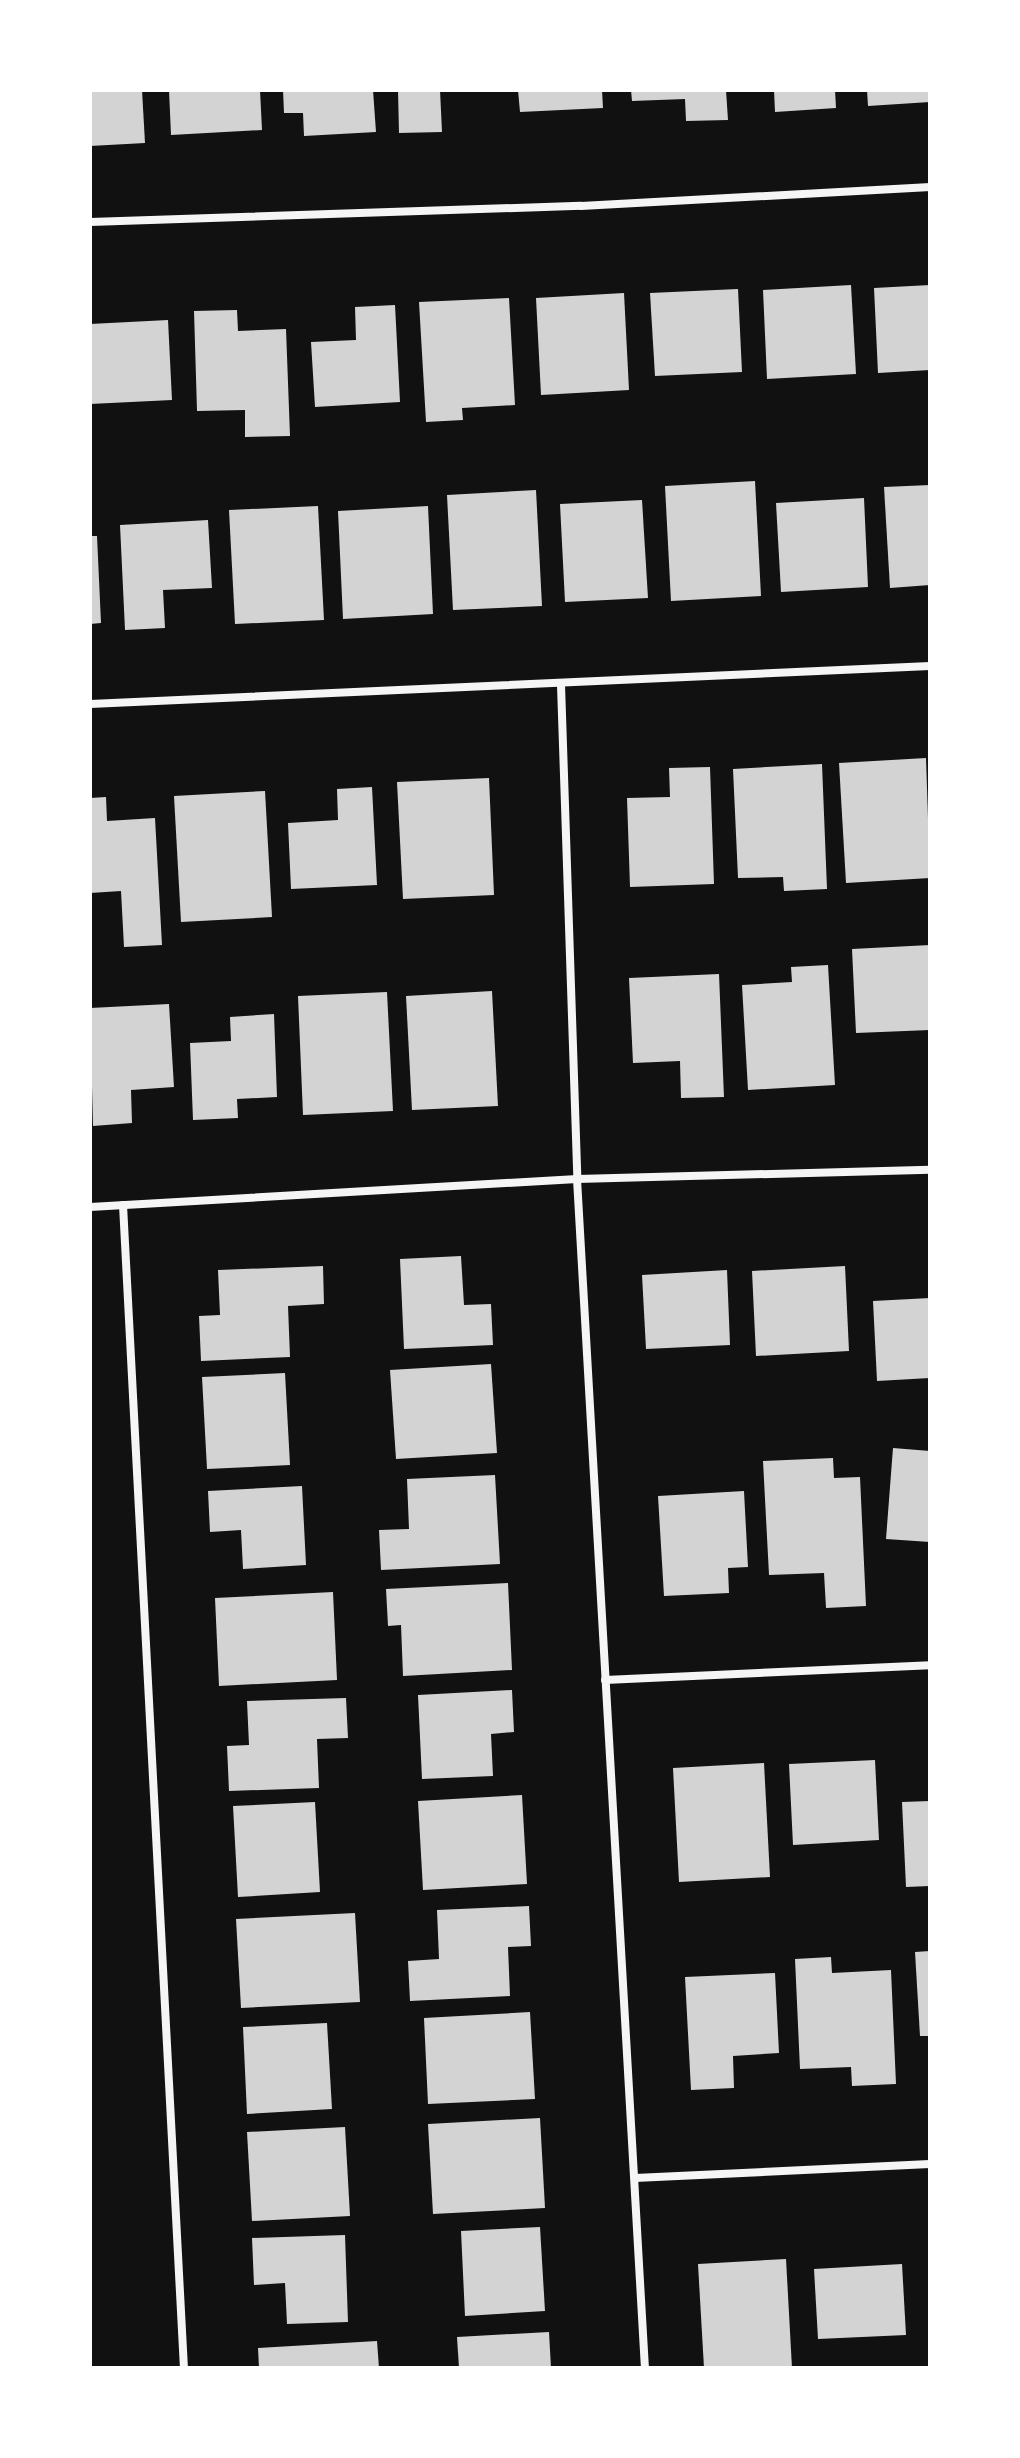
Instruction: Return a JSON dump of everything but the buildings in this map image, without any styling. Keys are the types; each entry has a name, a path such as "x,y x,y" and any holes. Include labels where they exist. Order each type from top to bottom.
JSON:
{"street":[{"path":"90,222 581,206 930,187"},
{"path":"90,704 930,666"},
{"path":"561,685 577,1179 645,2368"},
{"path":"90,1207 577,1179 930,1170"},
{"path":"123,1205 184,2368"},
{"path":"605,1680 930,1665"},
{"path":"635,2178 930,2164"}]}
